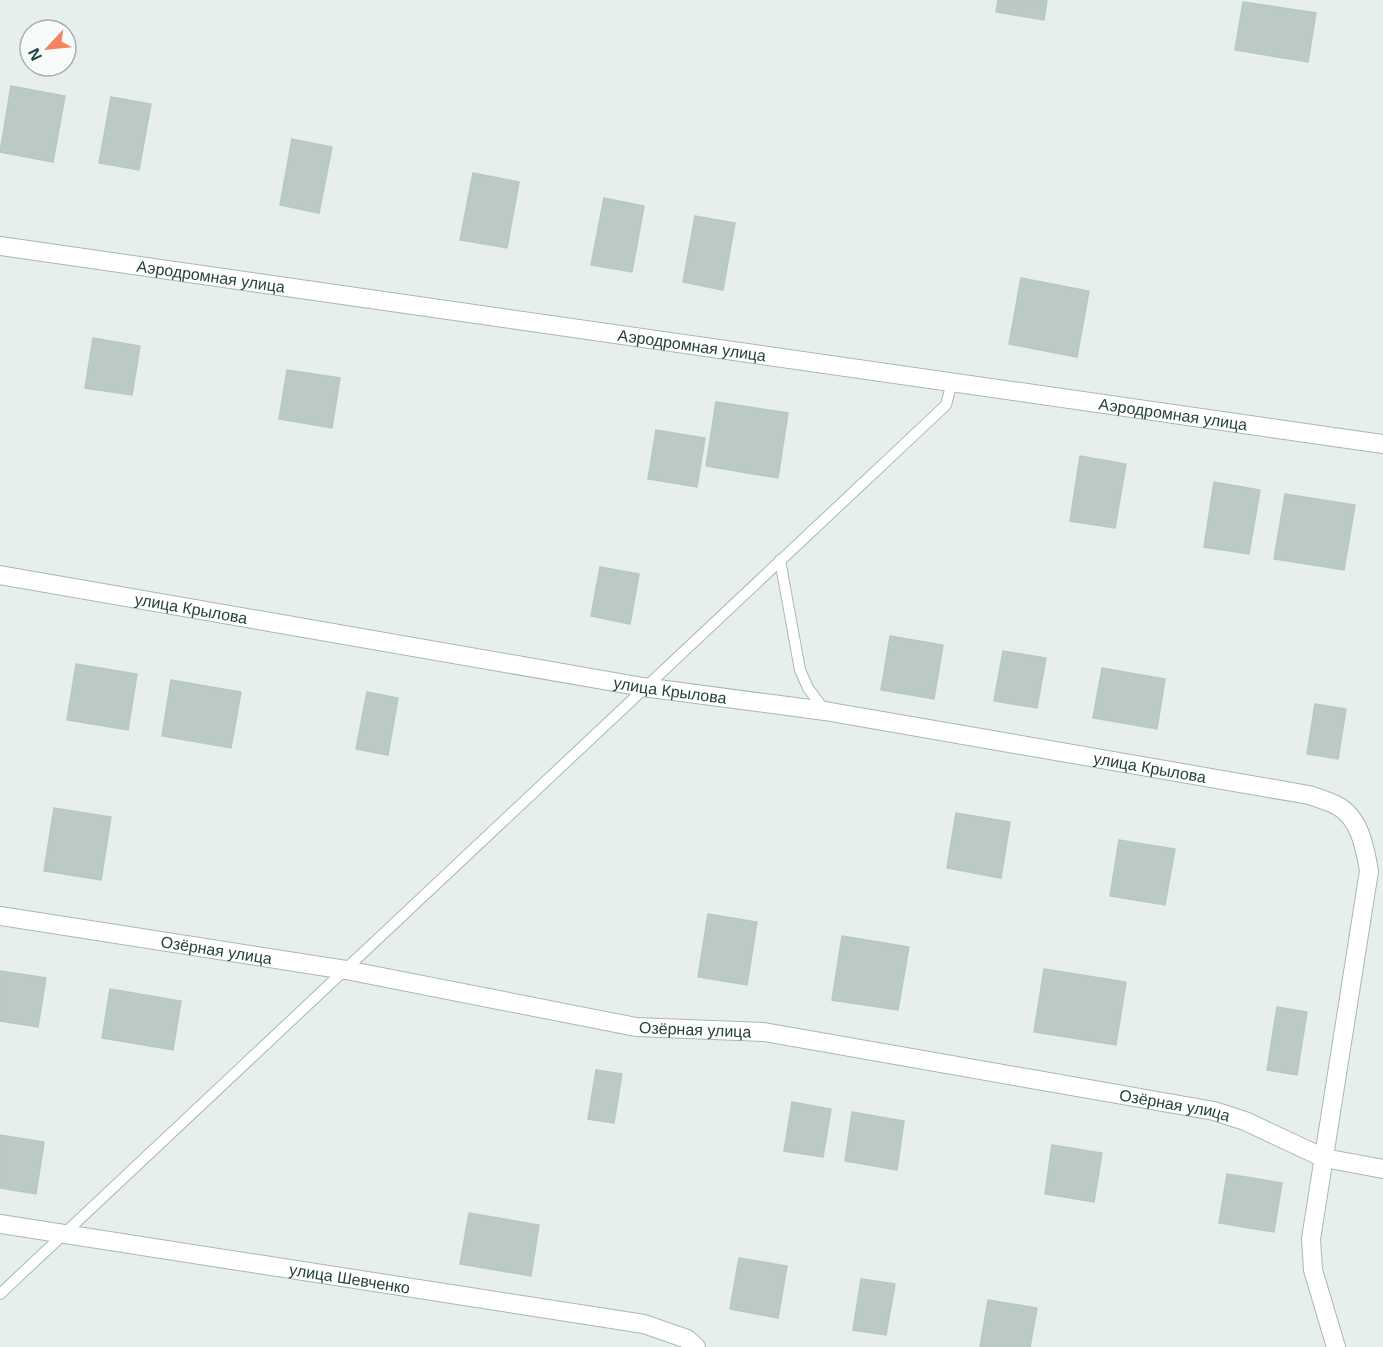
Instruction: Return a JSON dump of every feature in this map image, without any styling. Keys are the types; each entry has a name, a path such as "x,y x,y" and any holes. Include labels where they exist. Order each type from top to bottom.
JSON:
{"street":[{"name":"Аэродромная улица","path":"0,246 1383,444"},
{"name":"улица Крылова","path":"0,575 643,687 825,711 1309,795 1338,805 1354,821 1364,843 1370,871 1324,1158"},
{"name":"Озёрная улица","path":"0,916 346,970 636,1026 764,1032 1214,1112 1245,1121 1324,1158 1383,1169"},
{"path":"1324,1158 1311,1249 1313,1270 1336,1347"},
{"name":"улица Шевченко","path":"0,1224 644,1324 687,1339 696,1347"}],"lane":[{"path":"0,1294 346,970 643,687 946,405 952,382"},
{"path":"780,560 800,670 808,688 825,711"}],"building":[{"path":"998,0 1047,0 1044,20 996,12"},
{"path":"1243,2 1316,13 1308,62 1235,50"},
{"path":"11,86 65,96 53,162 0,152"},
{"path":"111,97 151,104 139,170 99,163"},
{"path":"292,139 332,147 319,213 280,205"},
{"path":"473,173 519,182 507,248 460,240"},
{"path":"604,198 644,206 632,272 591,265"},
{"path":"695,216 735,223 723,290 683,282"},
{"path":"1021,278 1089,291 1077,357 1009,344"},
{"path":"93,338 140,346 132,395 85,388"},
{"path":"287,370 340,378 332,428 279,419"},
{"path":"716,402 788,413 778,478 706,466"},
{"path":"656,430 705,438 697,487 648,479"},
{"path":"1080,456 1126,464 1115,528 1070,521"},
{"path":"1214,482 1260,490 1249,554 1204,547"},
{"path":"1285,494 1355,505 1344,570 1274,559"},
{"path":"600,567 639,574 630,624 591,616"},
{"path":"890,636 943,645 934,699 881,690"},
{"path":"1003,651 1046,658 1037,708 994,701"},
{"path":"76,664 137,674 128,730 67,720"},
{"path":"1102,668 1165,679 1157,729 1093,718"},
{"path":"171,680 241,692 231,748 162,736"},
{"path":"367,692 398,698 388,755 356,749"},
{"path":"1315,704 1346,709 1338,759 1307,754"},
{"path":"54,808 111,817 101,880 44,871"},
{"path":"956,813 1010,822 1001,878 947,868"},
{"path":"1119,840 1175,849 1165,905 1110,896"},
{"path":"708,914 757,922 747,985 698,977"},
{"path":"842,936 909,947 898,1010 832,1000"},
{"path":"1044,969 1126,982 1116,1045 1034,1032"},
{"path":"0,971 46,978 38,1027 0,1021"},
{"path":"110,989 181,1001 173,1050 102,1038"},
{"path":"1277,1007 1307,1012 1297,1075 1267,1070"},
{"path":"596,1070 622,1074 614,1123 588,1119"},
{"path":"792,1102 831,1109 823,1157 784,1151"},
{"path":"852,1112 904,1121 897,1170 845,1161"},
{"path":"0,1135 44,1142 36,1194 0,1188"},
{"path":"1052,1145 1102,1153 1094,1202 1045,1194"},
{"path":"1227,1174 1282,1183 1274,1232 1219,1223"},
{"path":"469,1213 539,1225 531,1276 460,1264"},
{"path":"739,1258 787,1266 778,1318 730,1309"},
{"path":"861,1279 895,1284 886,1335 853,1330"},
{"path":"988,1300 1037,1308 1030,1347 980,1347"}]}
